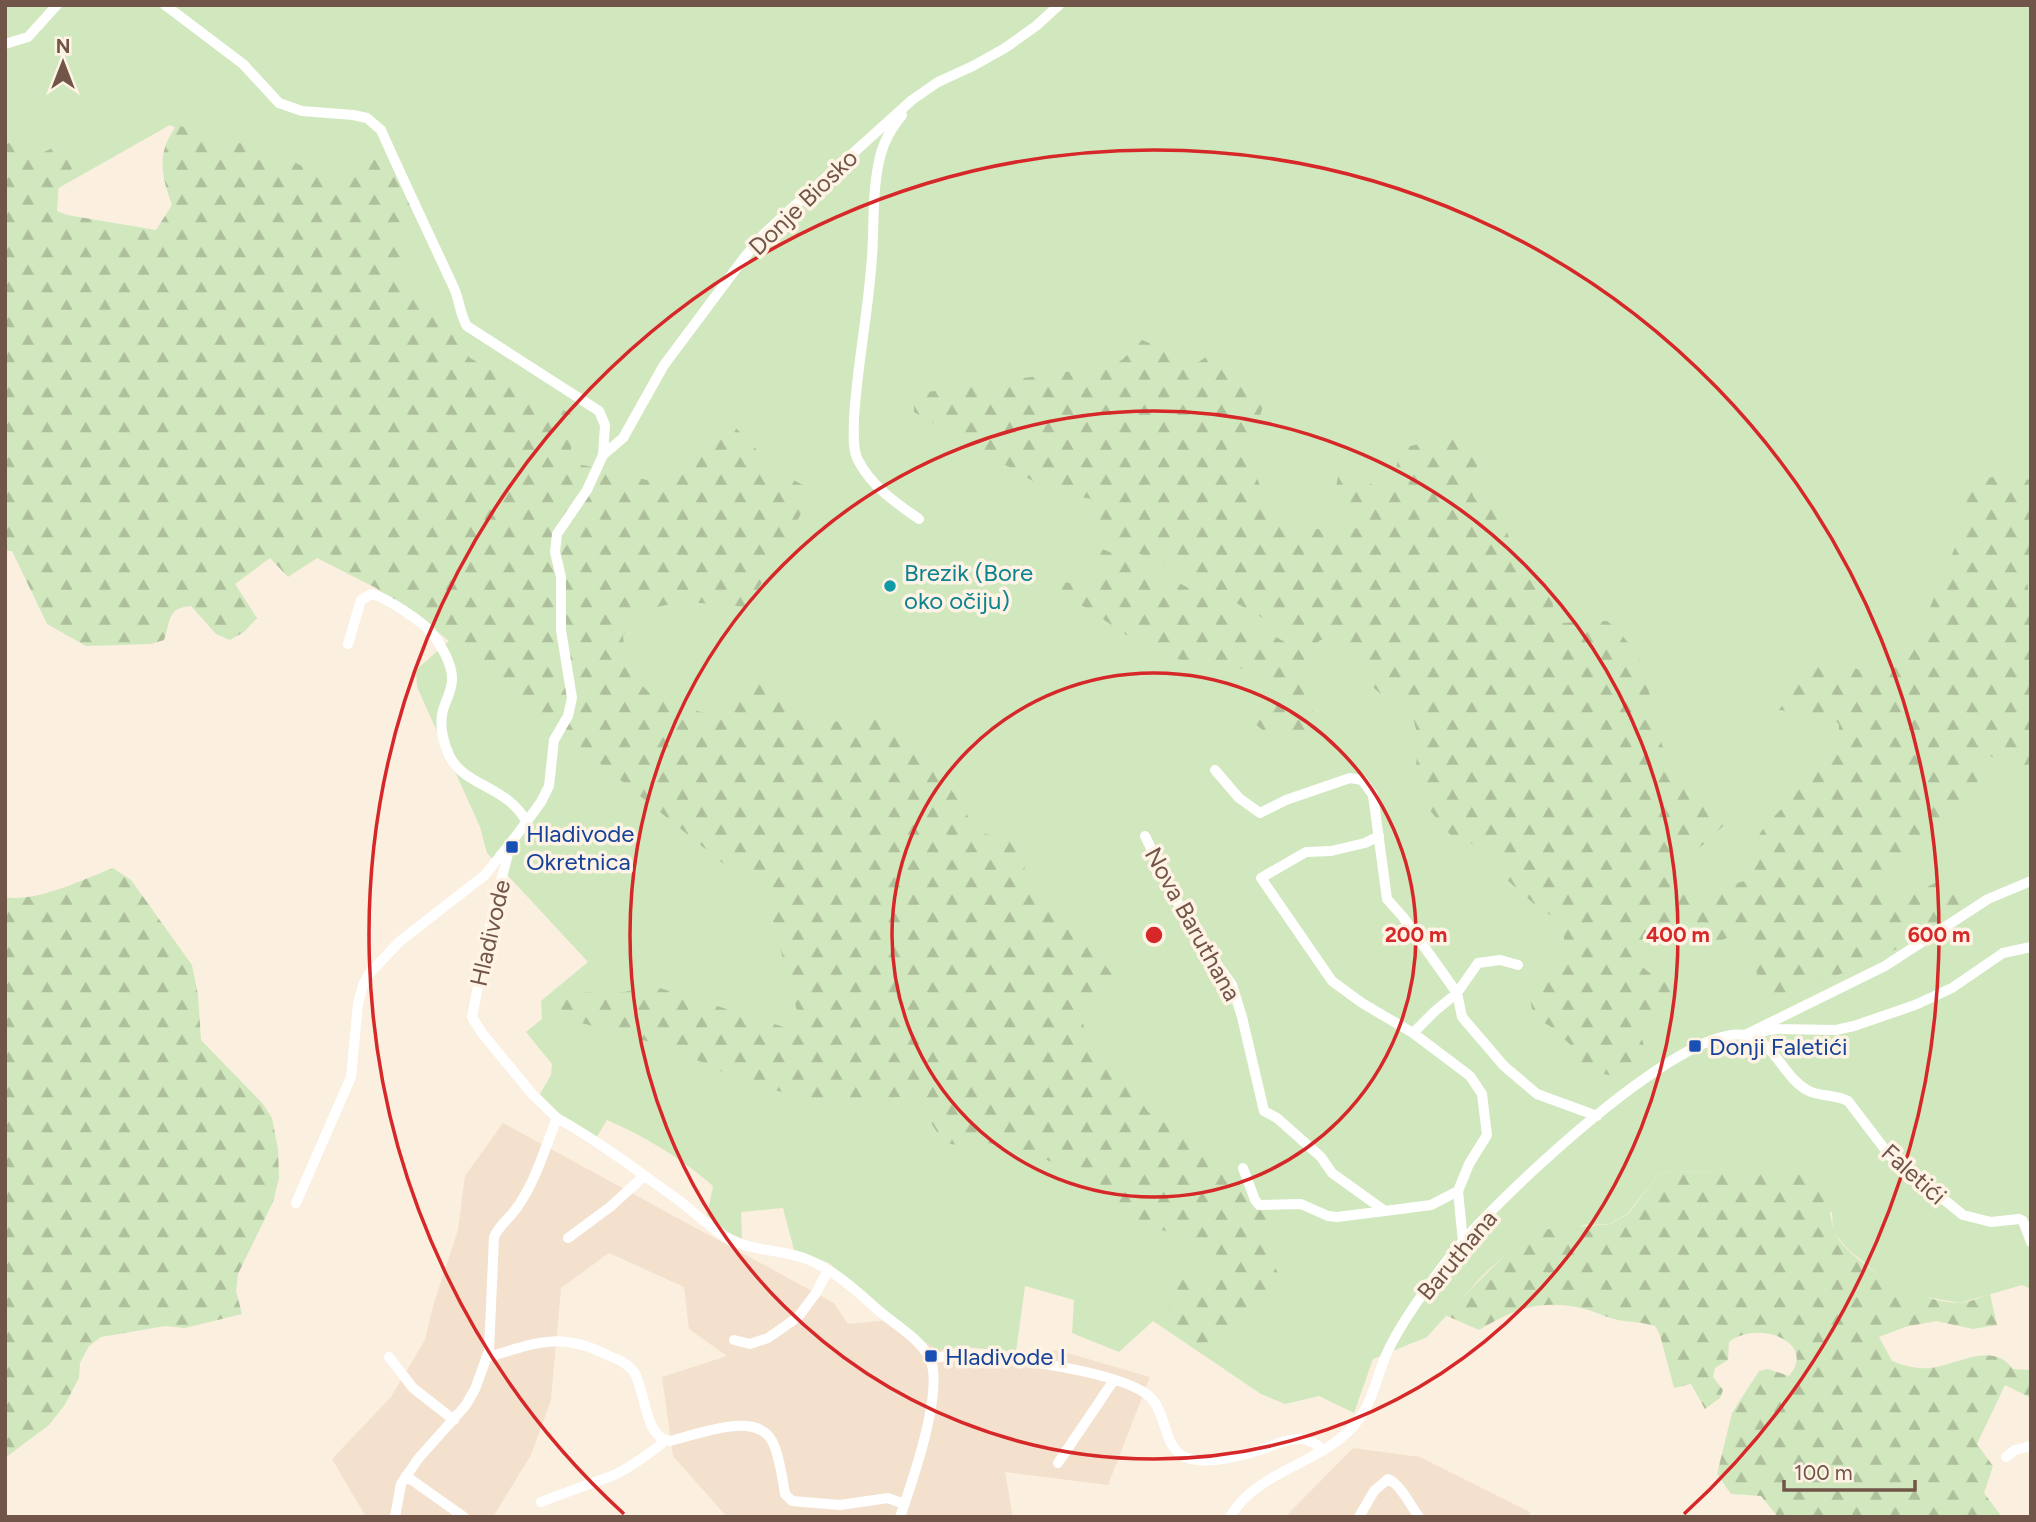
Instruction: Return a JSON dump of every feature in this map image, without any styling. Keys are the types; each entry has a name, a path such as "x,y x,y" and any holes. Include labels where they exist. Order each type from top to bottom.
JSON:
{"street":[{"path":"5,44 28,37 57,5"},
{"path":"165,5 243,64 279,103 302,111 367,118 381,130 441,264 455,288 467,326 599,411 605,425 603,455"},
{"name":"Donje Biosko","path":"603,455 623,438 670,357 763,235 912,100 938,82 1005,48 1036,26 1059,5"},
{"path":"912,100 886,139 877,172 872,270 858,361 854,435 857,458 873,481 888,497 919,519"},
{"name":"Hladivode","path":"603,455 587,490 557,534 555,542 561,587 561,630 571,708 554,740 548,786 541,802 510,845 492,916 472,1017 533,1095 557,1118 644,1176 727,1238 747,1246 794,1255 828,1270 916,1342 930,1358"},
{"path":"348,644 362,600 372,594 386,600 431,632 453,675 441,724 450,757 463,771 509,799 526,821"},
{"path":"1215,769 1239,798 1260,813 1286,800 1356,778 1370,788 1387,899 1457,993 1462,1017 1504,1066 1537,1094 1597,1116"},
{"name":"Nova Baruthana","path":"1145,836 1188,924 1232,985 1264,1111 1277,1118 1321,1157 1332,1173 1385,1211"},
{"path":"1379,836 1365,843 1331,851 1306,852 1261,878 1332,981 1413,1033 1470,1076 1482,1094 1487,1135 1469,1164 1458,1191 1463,1242"},
{"path":"296,1203 351,1077 358,1004 369,974 399,942 485,875 510,845"},
{"path":"1745,1035 1885,966 1988,899 2031,881"},
{"path":"1745,1035 1776,1029 1836,1030 1854,1026 1915,1005 1952,988 2003,953 2031,947"},
{"path":"1413,1033 1457,993 1478,963 1500,960 1518,965"},
{"name":"Baruthana","path":"1235,1514 1256,1488 1324,1450 1347,1433 1366,1407 1396,1333 1463,1242 1522,1181 1628,1088 1675,1056 1716,1040 1745,1035"},
{"name":"Faletići","path":"1745,1035 1755,1038 1766,1047 1808,1091 1841,1097 1848,1101 1890,1156 1950,1206 1963,1215 1991,1222 2019,1219 2031,1242"},
{"path":"395,1517 401,1484 418,1459 454,1420 475,1388 486,1358 494,1237 518,1207 557,1118"},
{"path":"1243,1168 1259,1205 1301,1204 1328,1216 1337,1217 1431,1205 1458,1191"},
{"path":"568,1238 610,1208 644,1176"},
{"path":"734,1340 750,1344 768,1338 798,1317 816,1293 828,1270"},
{"path":"486,1358 545,1341 576,1342 596,1349 627,1364 633,1370 656,1435 666,1441"},
{"path":"900,1517 909,1496 927,1426 933,1381 930,1358 964,1355 1064,1367 1139,1388 1152,1398 1160,1410 1171,1443 1180,1455 1191,1459 1218,1459 1296,1439 1314,1443 1324,1450"},
{"path":"389,1357 413,1388 454,1420"},
{"path":"1058,1463 1112,1380"},
{"path":"541,1502 584,1484 612,1476 666,1441 735,1425 753,1426 771,1437 786,1494 792,1501 840,1505 888,1498 904,1504"},
{"path":"2006,1457 2015,1450 2031,1446"},
{"path":"406,1476 464,1517"},
{"path":"1359,1517 1374,1491 1388,1479 1392,1480 1419,1517"}],"shaded area":[{"path":"503,1123 834,1303 848,1324 890,1320 964,1355 1057,1350 1150,1377 1108,1485 1005,1472 1013,1517 727,1517 673,1456 662,1377 727,1356 689,1329 684,1287 609,1253 561,1288 551,1400 531,1455 493,1517 366,1517 332,1459 391,1397 425,1340 433,1306 458,1230 465,1176"},
{"path":"1353,1448 1420,1457 1530,1512 1530,1517 1285,1517"}],"green space":[{"path":"5,5 2031,5 2031,1289 2022,1285 1960,1303 1920,1296 1885,1280 1849,1250 1833,1232 1832,1213 1780,1172 1675,1171 1658,1175 1628,1213 1610,1224 1584,1225 1504,1256 1483,1275 1427,1337 1373,1359 1354,1413 1319,1396 1285,1404 1261,1394 1153,1321 1119,1352 1072,1333 1074,1300 1025,1286 1016,1352 965,1347 938,1350 917,1337 829,1263 794,1250 783,1208 741,1212 742,1239 728,1232 707,1215 713,1186 676,1157 607,1120 596,1138 558,1113 540,1094 551,1075 552,1064 526,1032 542,1019 541,1001 588,962 487,853 480,827 417,687 416,670 475,618 255,165 170,125 32,203 5,197"},
{"path":"177,125 274,153 339,183 365,153 384,145 413,212 401,268 470,358 574,416 570,462 651,481 734,426 777,471 814,491 748,607 693,603 665,605 652,609 631,624 623,635 631,669 638,681 660,699 707,713 762,675 804,709 817,716 846,722 884,717 909,735 934,762 969,818 986,834 1029,845 1022,881 1079,930 1114,977 1113,986 1085,1006 1081,1017 1087,1037 1097,1052 1115,1062 1148,1112 1195,1131 1214,1157 1226,1180 1246,1194 1269,1196 1279,1223 1270,1229 1264,1248 1287,1289 1286,1296 1267,1297 1256,1303 1215,1355 1167,1323 1170,1314 1166,1279 1173,1270 1215,1280 1228,1275 1208,1242 1111,1217 1099,1185 1044,1159 1002,1145 948,1143 937,1132 917,1099 901,1097 823,1104 741,1080 668,1047 578,1022 559,1021 545,1004 586,992 625,992 650,985 803,1033 767,899 433,628 376,588 317,558 288,577 270,558 235,584 257,618 244,632 230,640 216,634 191,606 174,612 164,640 151,644 86,646 47,624 12,551 5,551 5,141 33,157 57,146 75,166 59,180 57,211 156,230 172,205 162,164 166,145"},
{"path":"1142,340 1197,363 1211,354 1232,362 1267,394 1255,434 1255,470 1271,506 1282,518 1297,525 1321,529 1361,528 1364,522 1336,487 1339,472 1348,469 1377,488 1393,487 1400,448 1474,433 1478,459 1471,484 1473,495 1479,504 1495,509 1527,575 1552,593 1554,620 1560,623 1607,621 1617,629 1638,655 1659,737 1669,762 1694,779 1729,821 1678,865 1673,876 1676,891 1693,893 1745,881 1754,870 1751,847 1763,829 1829,756 1839,741 1839,724 1831,716 1779,710 1817,658 1886,677 1926,617 1959,538 1968,491 1978,479 2012,476 2031,481 2031,554 2026,574 2031,611 2031,764 2020,770 1986,754 1974,793 1888,871 1885,884 1895,903 1953,874 1970,901 1901,947 1766,1003 1744,932 1688,952 1677,936 1661,934 1645,938 1636,944 1640,964 1667,982 1675,991 1673,1003 1653,1016 1640,1033 1650,1063 1631,1077 1596,1074 1576,1077 1567,1065 1573,1047 1550,1026 1538,1020 1530,997 1537,985 1552,974 1566,945 1559,921 1533,903 1497,871 1493,850 1489,846 1467,843 1456,838 1426,805 1417,787 1417,737 1412,717 1369,682 1357,664 1345,637 1320,640 1314,647 1165,563 1095,538 1092,499 1052,492 914,412 914,394 1107,366 1122,360"},
{"path":"1095,546 1165,575 1310,656 1312,709 1316,730 1312,739 1292,730 1273,739 1253,722 1268,697 1265,688 1229,659 1217,674 1190,662 1153,653 1085,607 1037,590 1042,580 1092,585"},
{"path":"113,868 131,880 192,965 198,995 201,1040 263,1104 272,1118 278,1149 279,1178 273,1202 238,1274 236,1291 242,1314 185,1328 165,1326 101,1337 89,1346 80,1363 79,1378 64,1406 49,1425 5,1458 5,897 31,897"},
{"path":"1675,1171 1772,1171 1825,1181 1835,1234 1858,1259 1873,1270 1908,1290 1943,1301 1963,1303 1990,1294 1997,1325 1973,1329 1936,1321 1905,1327 1879,1337 1892,1361 1911,1367 1930,1368 1984,1355 1995,1356 2013,1369 2031,1370 2031,1398 2005,1385 1977,1444 1993,1466 1984,1493 2002,1517 1778,1517 1761,1496 1731,1494 1717,1474 1732,1413 1759,1371 1768,1369 1789,1376 1796,1364 1796,1353 1790,1344 1781,1338 1755,1333 1741,1335 1729,1342 1728,1360 1715,1368 1713,1377 1723,1390 1720,1398 1705,1409 1691,1384 1674,1388 1660,1335 1655,1326 1618,1320 1581,1308 1553,1305 1516,1311 1479,1330 1445,1315 1504,1256 1540,1230 1611,1224 1629,1213 1658,1175"}],"place":[{"name":"Brezik (Bore oko očiju)","path":"890,586"},
{"name":"Hladivode Okretnica","path":"512,847"},
{"name":"Donji Faletići","path":"1695,1046"},
{"name":"Hladivode I","path":"931,1356"}]}
